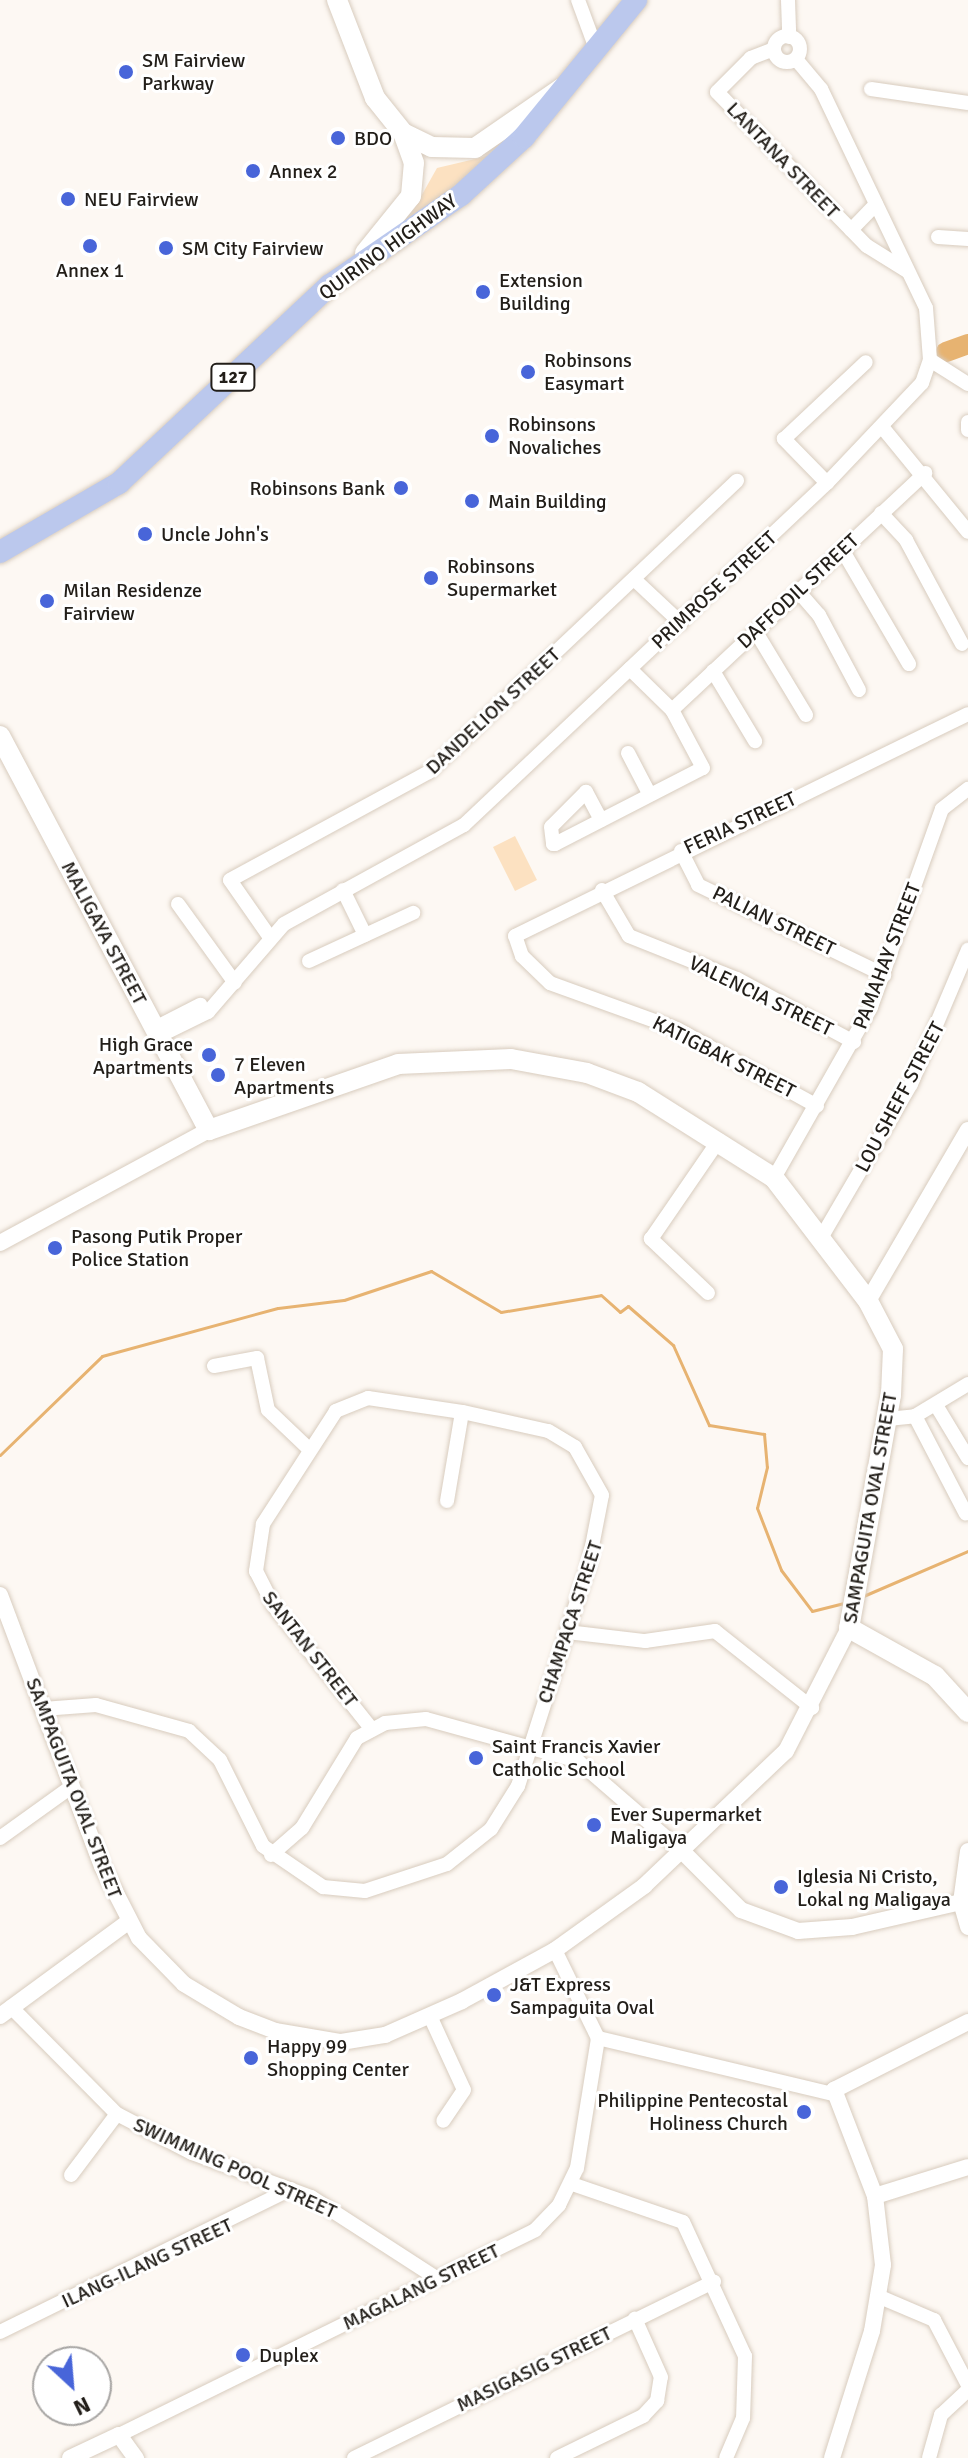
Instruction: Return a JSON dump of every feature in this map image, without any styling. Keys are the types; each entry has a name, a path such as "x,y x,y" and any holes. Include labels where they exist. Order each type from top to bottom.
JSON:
{"main road":[{"path":"330,285 407,205 414,172 403,133 375,98 337,0"},
{"name":"QUIRINO HIGHWAY","path":"0,552 119,483 330,285 461,195 566,86 595,46 636,0"},
{"path":"403,133 439,150 475,148 566,86"},
{"name":"MALIGAYA STREET","path":"0,736 209,1130"},
{"name":"SAMPAGUITA OVAL STREET","path":"209,1130 364,1073 482,1058 605,1078 777,1174 868,1301 893,1349 888,1419 849,1628"},
{"path":"849,1628 935,1676 968,1712"}],"street":[{"name":"PRIMROSE STREET","path":"788,0 789,37 800,48 796,59"},
{"path":"575,2 595,46"},
{"path":"774,49 789,37"},
{"name":"PRIMROSE STREET","path":"774,49 782,61 796,59"},
{"name":"LANTANA STREET","path":"774,49 751,58 717,92 851,230 907,271"},
{"name":"PRIMROSE STREET","path":"157,1032 216,1002 235,983 269,936 343,890 464,825 681,623 913,396 930,360 926,308 821,89 796,59"},
{"path":"871,89 968,103"},
{"path":"851,230 876,204"},
{"path":"938,237 968,239"},
{"path":"930,360 968,384"},
{"path":"827,483 784,439 866,362"},
{"path":"968,422 968,430"},
{"path":"883,428 925,473 968,532"},
{"name":"DAFFODIL STREET","path":"672,710 925,473"},
{"name":"DANDELION STREET","path":"269,936 230,880 417,781 635,580 737,481"},
{"path":"881,513 906,540 962,644"},
{"path":"843,551 909,664"},
{"path":"635,580 681,623"},
{"path":"798,591 832,637 859,690"},
{"path":"756,632 806,715"},
{"path":"601,820 703,768 672,710 630,669"},
{"path":"713,671 755,741"},
{"name":"FERIA STREET","path":"515,936 681,851 968,714"},
{"path":"628,753 650,795"},
{"name":"PAMAHAY STREET","path":"777,1174 854,1042 884,975 938,816 968,789"},
{"name":"PALIAN STREET","path":"681,851 698,885 884,975"},
{"path":"343,890 365,935"},
{"name":"VALENCIA STREET","path":"602,890 629,936 737,979 854,1042"},
{"path":"178,904 195,937 235,983"},
{"path":"309,961 413,913"},
{"name":"KATIGBAK STREET","path":"515,936 522,956 550,983 677,1029 817,1106"},
{"name":"LOU SHEFF STREET","path":"821,1238 911,1084 968,950"},
{"name":"SAMPAGUITA OVAL STREET","path":"0,1243 209,1130"},
{"path":"868,1301 968,1130"},
{"path":"708,1293 651,1239 719,1140"},
{"path":"214,1366 257,1358 268,1410 310,1450"},
{"path":"888,1419 915,1416 968,1384"},
{"name":"CHAMPACA STREET","path":"43,1709 96,1705 189,1731 220,1760 271,1855 298,1875 344,1892 420,1877 491,1829 518,1786 602,1521 597,1482 575,1447 548,1431 462,1412 352,1401 336,1411 310,1450"},
{"path":"936,1405 968,1458"},
{"path":"447,1501 462,1412"},
{"path":"915,1416 966,1514"},
{"name":"SANTAN STREET","path":"310,1450 263,1524 256,1571 273,1605 370,1727"},
{"name":"SAMPAGUITA OVAL STREET","path":"0,1595 5,1622 128,1922 184,1984 275,2031 341,2042 430,2016 555,1950 683,1852 774,1764 812,1708 849,1628"},
{"path":"567,1632 645,1641 715,1631 812,1708"},
{"path":"271,1855 302,1828 343,1755 370,1727 448,1721 532,1743 598,1774 741,1910 798,1931 852,1927 961,1902"},
{"path":"0,1838 71,1787"},
{"path":"968,1851 961,1902 968,1927"},
{"path":"6,2011 128,1922"},
{"path":"555,1950 598,2038 833,2094 968,2022"},
{"name":"SWIMMING POOL STREET","path":"6,2011 117,2114 192,2153 291,2189 436,2278"},
{"path":"430,2016 464,2090 443,2121"},
{"name":"MAGALANG STREET","path":"119,2435 535,2230 572,2184 598,2038"},
{"path":"832,2458 880,2297 875,2196 833,2094"},
{"path":"71,2175 117,2114"},
{"path":"875,2196 968,2167"},
{"path":"572,2184 673,2214 714,2282 745,2356 743,2418 729,2454 747,2458"},
{"name":"ILANG-ILANG STREET","path":"0,2332 256,2212 291,2189"},
{"name":"MASIGASIG STREET","path":"354,2458 714,2282"},
{"path":"880,2297 934,2320 968,2388 945,2408 929,2458"},
{"path":"557,2458 643,2416 657,2401 661,2377 635,2319"},
{"path":"70,2458 119,2435 136,2458"}],"shaded area":[{"path":"496,154 405,225 437,168"},
{"path":"515,836 537,880 515,891 493,847"}],"waterway":[{"path":"946,352 968,344"},
{"path":"0,1455 102,1356 278,1308 344,1300 431,1271 501,1312 601,1295 620,1312 628,1306 673,1345 709,1425 764,1434 767,1467 757,1508 781,1570 812,1611 847,1602"},
{"path":"861,1597 968,1551"}],"place":[{"name":"SM Fairview Parkway","path":"126,72"},
{"name":"BDO","path":"338,138"},
{"name":"Annex 2","path":"253,171"},
{"name":"NEU Fairview","path":"68,199"},
{"name":"Annex 1","path":"90,246"},
{"name":"SM City Fairview","path":"166,248"},
{"name":"Extension Building","path":"483,292"},
{"name":"Robinsons Easymart","path":"528,372"},
{"name":"Robinsons Novaliches","path":"492,436"},
{"name":"Robinsons Bank","path":"401,488"},
{"name":"Main Building","path":"472,501"},
{"name":"Uncle John's","path":"145,534"},
{"name":"Robinsons Supermarket","path":"431,578"},
{"name":"Milan Residenze Fairview","path":"47,601"},
{"name":"High Grace Apartments","path":"209,1055"},
{"name":"7 Eleven Apartments","path":"218,1075"},
{"name":"Pasong Putik Proper Police Station","path":"55,1248"},
{"name":"Saint Francis Xavier Catholic School","path":"476,1758"},
{"name":"Ever Supermarket Maligaya","path":"594,1825"},
{"name":"Iglesia Ni Cristo, Lokal ng Maligaya","path":"781,1887"},
{"name":"J&T Express Sampaguita Oval","path":"494,1995"},
{"name":"Happy 99 Shopping Center","path":"251,2058"},
{"name":"Philippine Pentecostal Holiness Church","path":"804,2112"},
{"name":"Duplex","path":"243,2355"}]}
